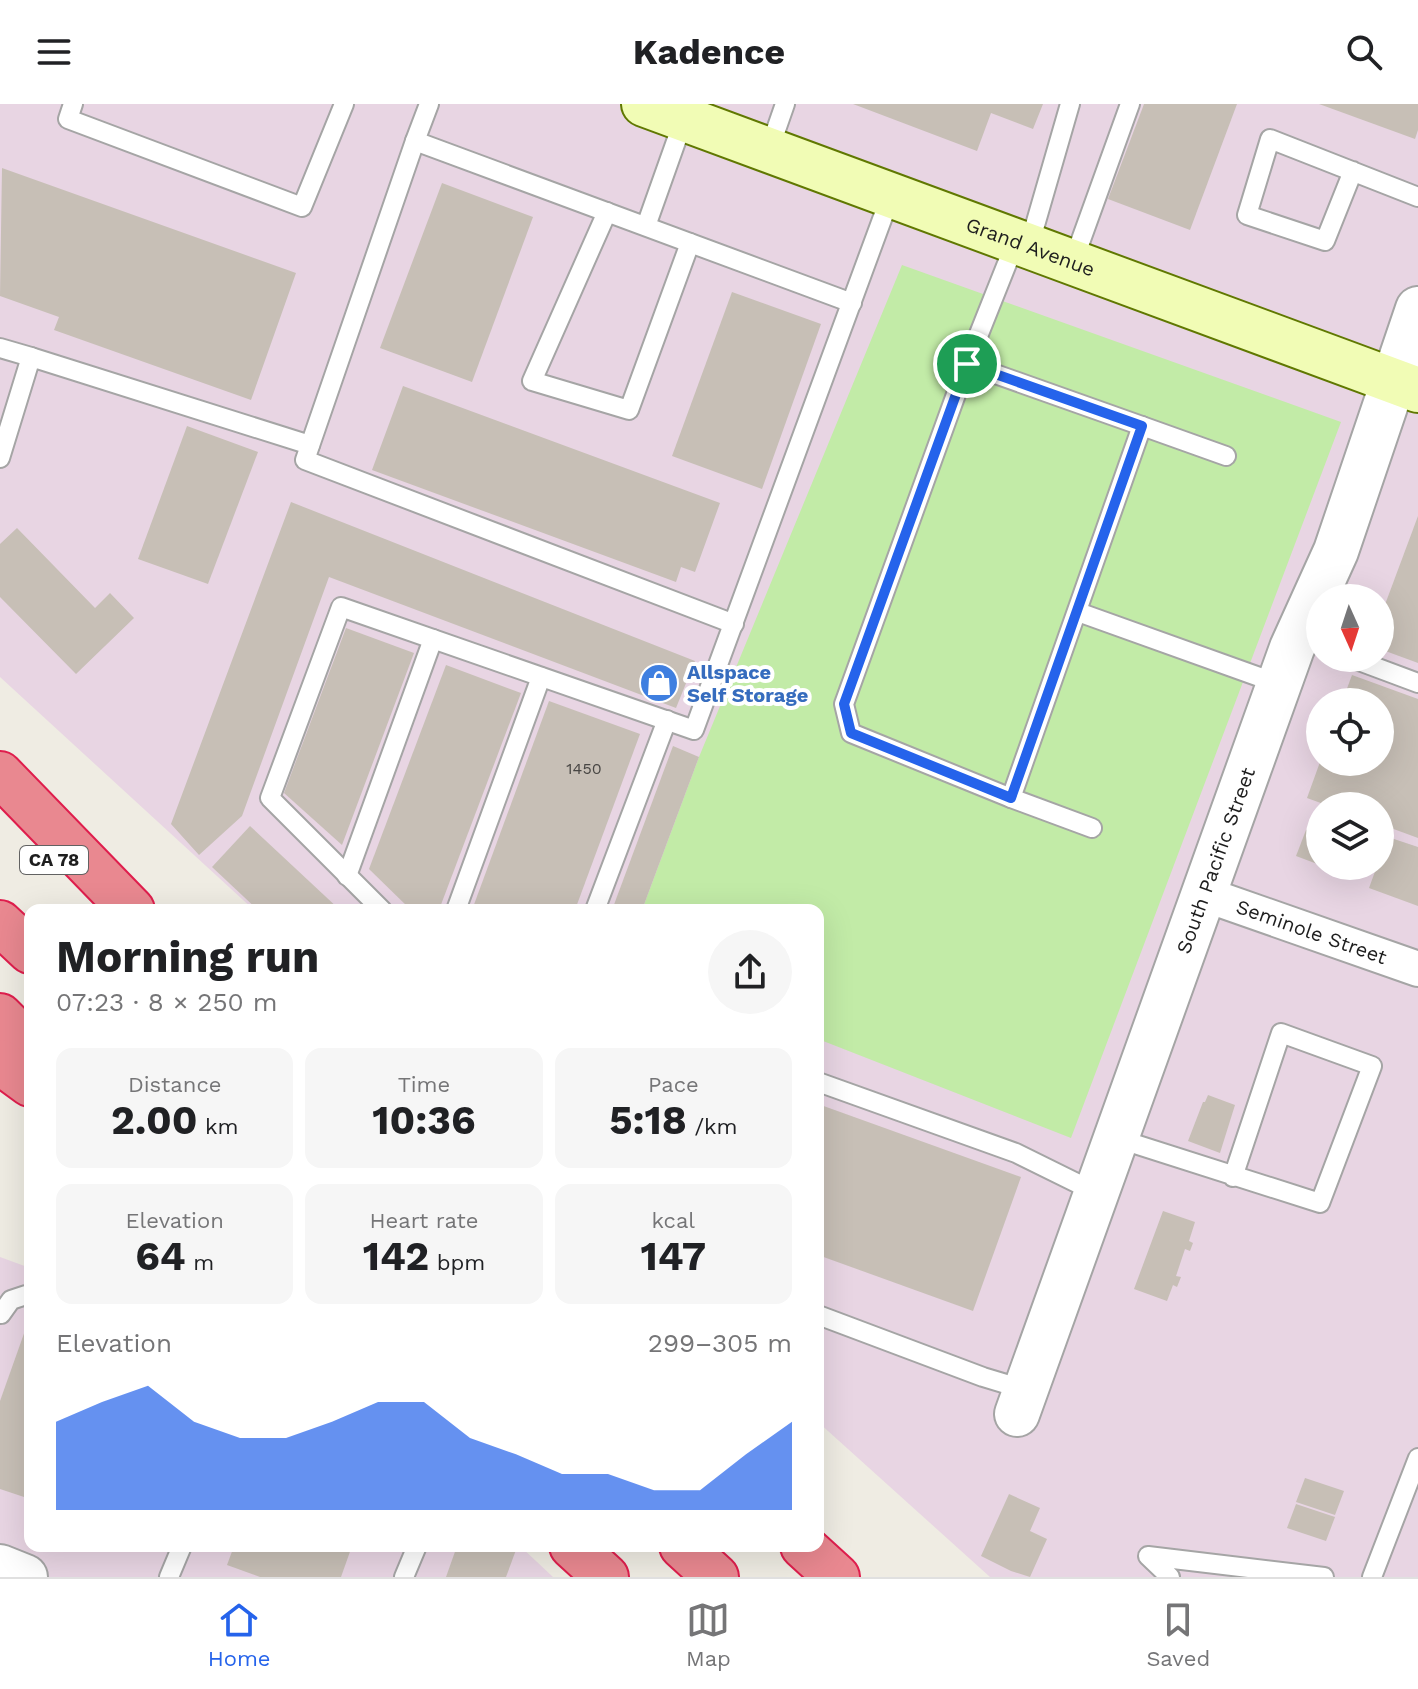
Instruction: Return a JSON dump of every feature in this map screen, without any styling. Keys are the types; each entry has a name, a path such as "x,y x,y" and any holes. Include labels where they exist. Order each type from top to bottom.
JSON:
{"highway":[{"path":"0,774 126,904"},
{"name":"CA 78","path":"0,810 102,904"},
{"path":"0,923 24,945"},
{"path":"0,1016 24,1040"},
{"path":"0,1062 24,1080"},
{"path":"579,1552 606,1577"},
{"path":"689,1552 716,1577"},
{"path":"810,1552 837,1577"}],"main road":[{"name":"Grand Avenue","path":"666,110 1405,385"}],"street":[{"name":"South Pacific Street","path":"1021,1402 1279,684 1302,640 1405,385 1418,309"},
{"name":"Seminole Street","path":"1204,894 1418,969"},
{"path":"0,1567 25,1577"}],"lane":[{"path":"73,104 68,119 302,207 344,104"},
{"path":"429,104 305,460 734,624"},
{"path":"769,150 785,104"},
{"path":"1070,104 1022,244 967,364 844,704 851,733 1092,828"},
{"path":"1073,262 1130,104"},
{"path":"646,226 666,110"},
{"path":"1353,171 1325,241 1247,215 1270,139 1353,171 1418,197"},
{"path":"415,141 852,303"},
{"path":"376,904 270,798 341,607 694,730 891,195"},
{"path":"607,212 532,381 629,410 690,243"},
{"path":"0,348 310,445"},
{"path":"0,458 31,357"},
{"path":"967,364 1226,456"},
{"path":"1011,798 1142,426"},
{"path":"1078,612 1279,684"},
{"path":"347,876 433,639"},
{"path":"1389,672 1418,683"},
{"path":"458,904 541,677"},
{"path":"597,904 667,720"},
{"path":"1116,1138 1233,1177 1320,1203 1372,1066 1281,1033 1233,1177"},
{"path":"824,1084 1016,1153 1097,1193"},
{"path":"0,1316 11,1300 24,1296"},
{"path":"824,1317 983,1377 1021,1402"},
{"path":"1372,1577 1418,1458"},
{"path":"169,1577 179,1552"},
{"path":"404,1577 414,1552"},
{"path":"1170,1577 1148,1556 1324,1577"}],"shaded area":[{"path":"0,104 1418,104 1418,1577 990,1577 824,1427 824,904 247,904 0,677"},
{"path":"0,1257 24,1266 24,1552 526,1552 553,1577 0,1577"}],"green space":[{"path":"902,265 1341,422 1071,1138 824,1041 824,904 644,904 699,757"}],"building":[{"path":"853,104 1043,104 1033,129 991,113 977,151"},
{"path":"1144,104 1237,104 1190,230 1108,199"},
{"path":"1319,104 1418,104 1418,130 1415,139"},
{"path":"2,168 296,273 251,400 54,330 59,317 0,296"},
{"path":"442,183 533,217 472,382 380,348"},
{"path":"732,292 821,324 762,489 672,456"},
{"path":"403,386 720,503 695,572 681,567 676,582 372,470"},
{"path":"187,426 258,452 208,584 138,559"},
{"path":"291,502 695,661 676,708 329,577 242,816 199,855 171,824"},
{"path":"1418,516 1418,663 1394,654 1393,584"},
{"path":"17,528 95,608 110,593 134,618 76,674 0,597 0,544"},
{"path":"346,628 414,653 342,845 284,793"},
{"path":"446,665 521,693 441,904 405,904 369,869"},
{"path":"1352,675 1388,688 1347,688"},
{"path":"1394,690 1418,699 1418,838 1394,829 1394,792 1309,792 1315,776 1394,776"},
{"path":"549,701 640,734 577,904 474,904"},
{"path":"673,746 699,757 644,904 614,904"},
{"path":"250,826 334,904 252,904 212,867"},
{"path":"1306,830 1306,860 1296,856"},
{"path":"1394,839 1418,847 1418,906 1369,888 1372,880 1394,880"},
{"path":"1208,1095 1235,1105 1220,1153 1188,1141"},
{"path":"824,1106 1021,1177 973,1311 824,1257"},
{"path":"1163,1211 1195,1222 1189,1241 1193,1243 1190,1251 1185,1249 1176,1276 1181,1277 1177,1287 1173,1285 1167,1301 1134,1289"},
{"path":"24,1333 24,1497 0,1489 0,1401"},
{"path":"1305,1478 1344,1491 1335,1515 1296,1502"},
{"path":"1009,1494 1040,1508 1030,1531 1047,1539 1030,1577 981,1556"},
{"path":"1296,1504 1335,1517 1326,1541 1287,1528"},
{"path":"232,1552 350,1552 341,1577 260,1577 227,1565"},
{"path":"455,1552 515,1552 506,1577 446,1577"}],"place":[{"name":"Allspace Self Storage","path":"659,683"}],"route":[{"path":"967,364 1142,426 1011,798 851,733 844,704 967,364"}]}
